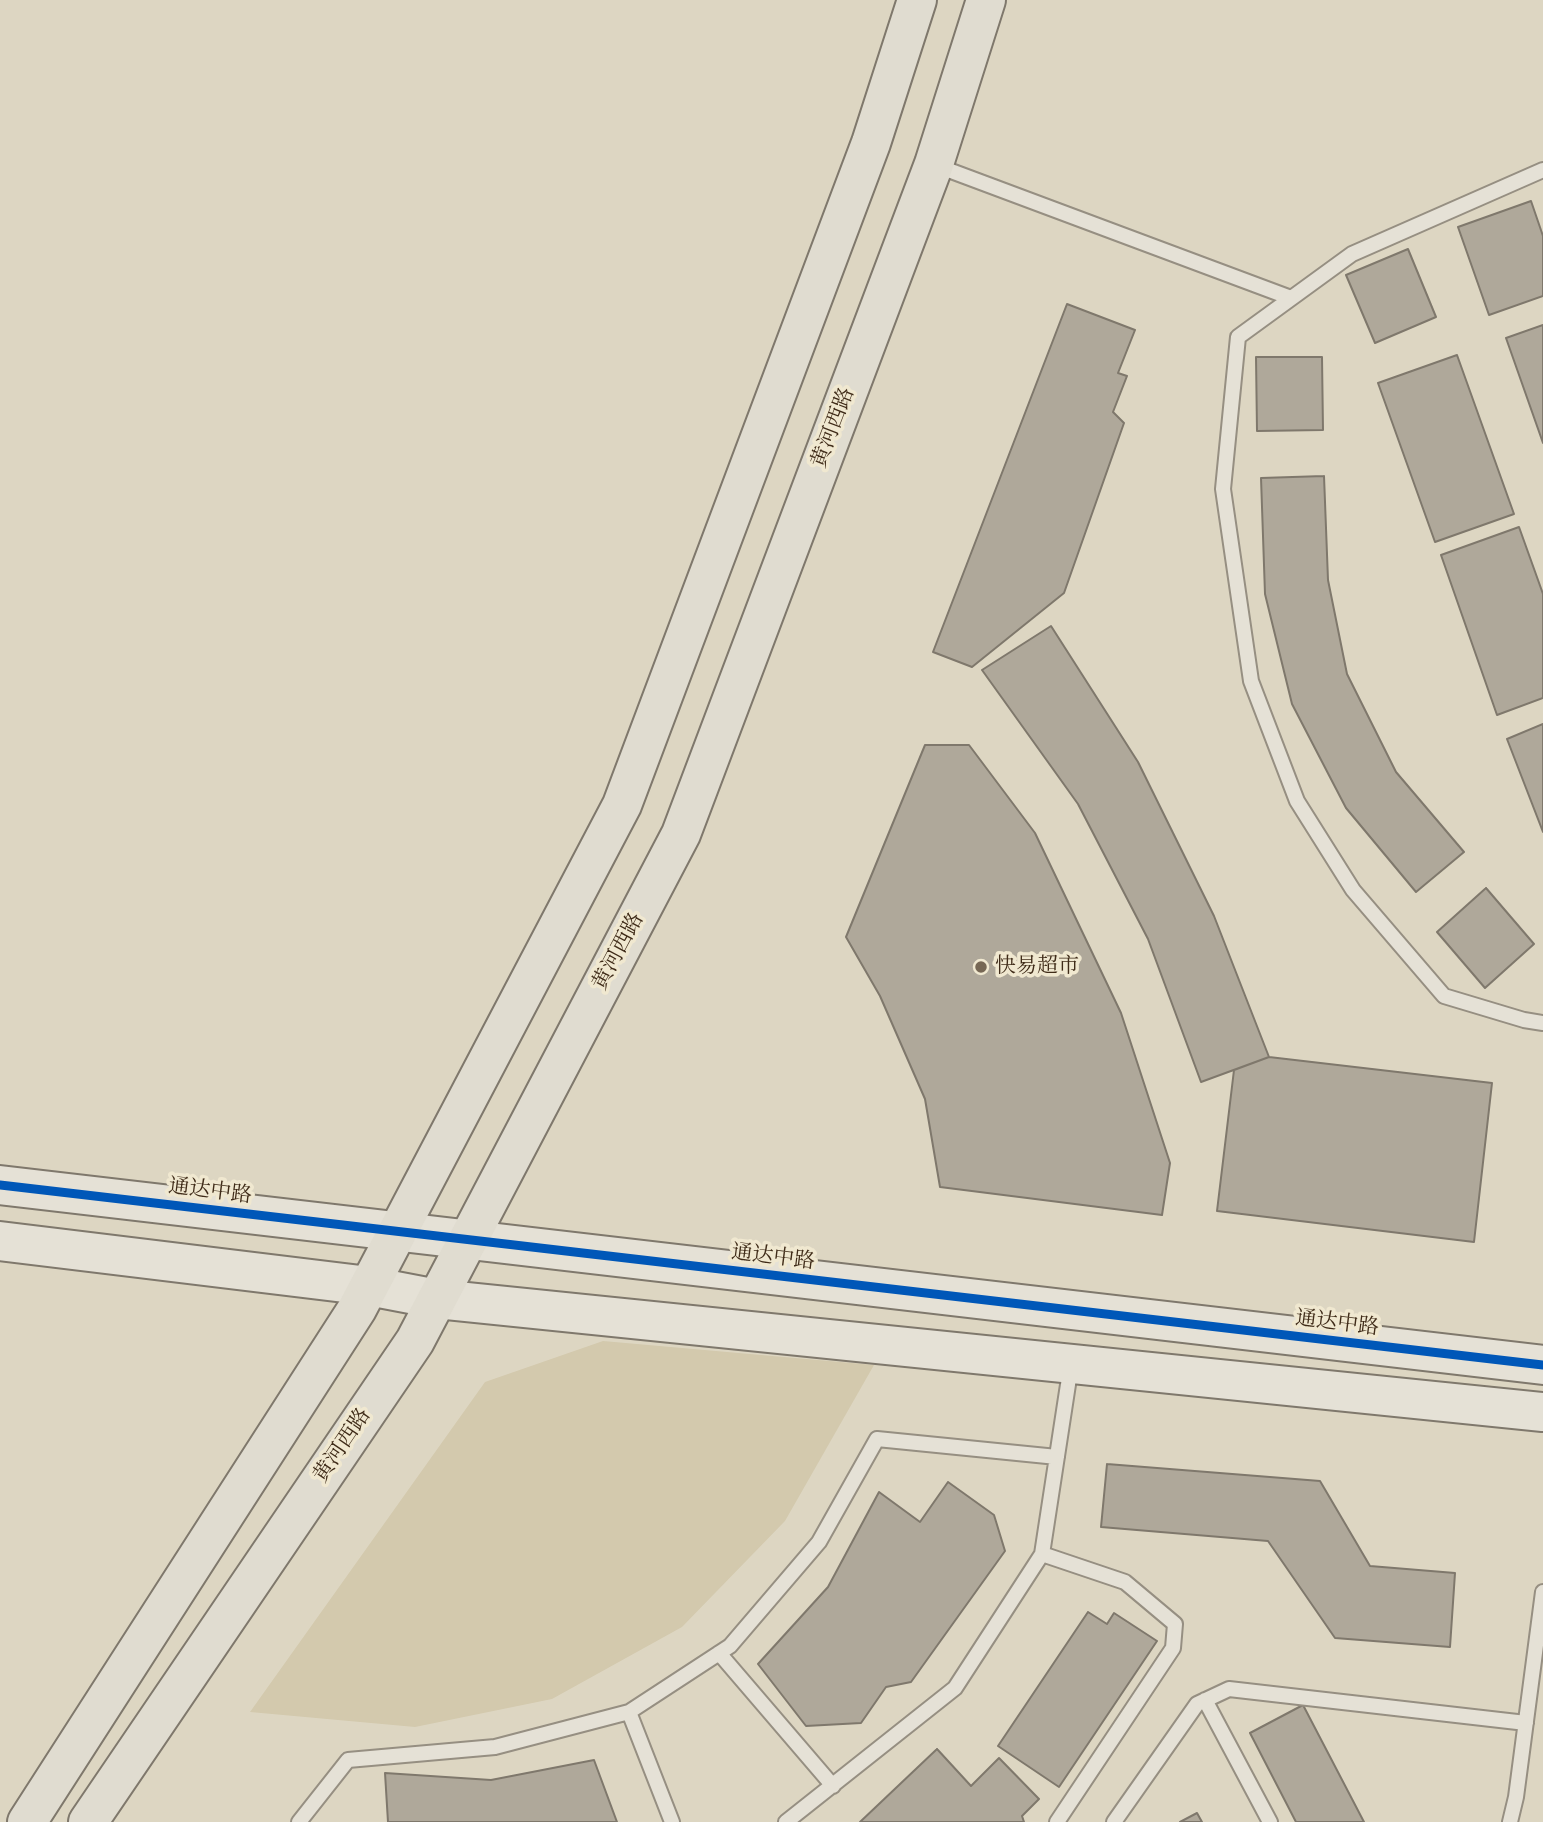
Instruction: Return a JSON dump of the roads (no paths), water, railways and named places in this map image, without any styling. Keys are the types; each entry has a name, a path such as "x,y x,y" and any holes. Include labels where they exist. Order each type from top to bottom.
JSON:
{"main road":[{"path":"27,1822 357,1309 622,805 867,156 917,0"},
{"name":"黄河西路","path":"88,1822 415,1341 681,834 934,164 986,0"}],"street":[{"name":"通达中路","path":"0,1185 1543,1365"},
{"path":"0,1241 369,1286 437,1299 1543,1412"}],"lane":[{"path":"934,164 1292,298"},
{"path":"1543,170 1352,254 1238,337 1223,489 1251,681 1297,801 1353,890 1444,996 1524,1020 1543,1023"},
{"path":"786,1822 955,1688 1042,1554 1072,1364"},
{"path":"299,1822 348,1760 495,1747 629,1712 730,1646 819,1542 877,1439 1057,1457"},
{"path":"1042,1554 1125,1582 1175,1624 1173,1648 1056,1822"},
{"path":"1510,1822 1543,1592"},
{"path":"719,1653 833,1786"},
{"path":"1114,1822 1197,1704 1229,1689 1526,1723"},
{"path":"1205,1700 1270,1822"},
{"path":"629,1712 671,1822"}],"place":[{"name":"快易超市","path":"981,967"}]}
